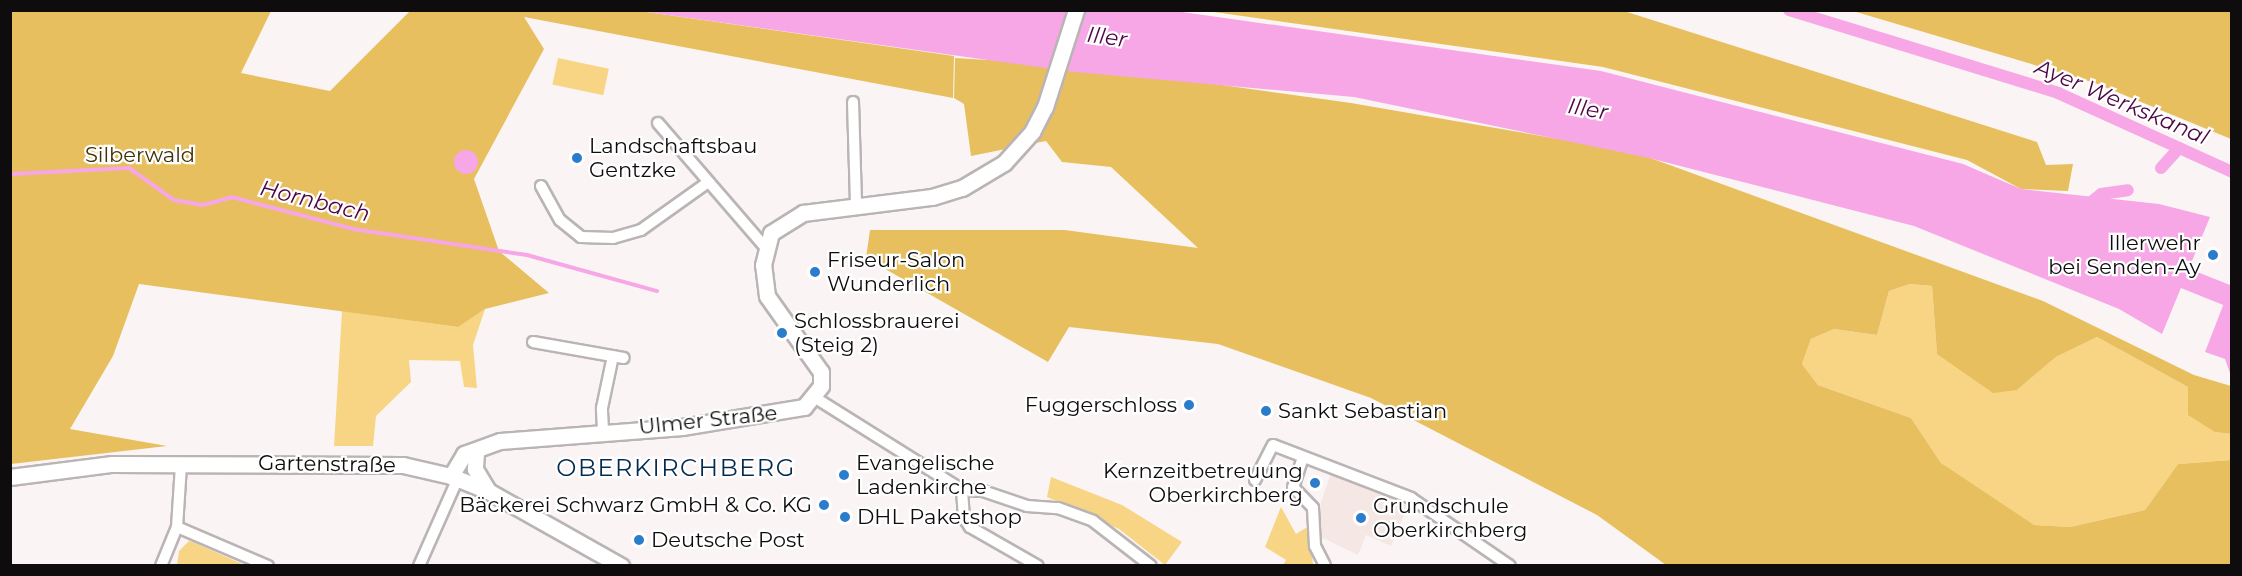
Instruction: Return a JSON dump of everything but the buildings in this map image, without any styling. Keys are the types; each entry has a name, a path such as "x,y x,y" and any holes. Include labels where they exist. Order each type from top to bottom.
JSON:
{"main road":[{"path":"814,397 821,386 820,372 767,296 765,247 782,222 803,213 932,197 962,188 1004,163 1032,132 1076,10"},
{"name":"Ulmer Straße","path":"454,477 464,454 481,449 603,430 759,417 796,410 814,397"},
{"path":"481,449 475,469 488,491"},
{"name":"Gartenstraße","path":"10,477 70,467 354,462 403,465 454,477 488,491 621,566"}],"street":[{"path":"853,102 856,206"},
{"path":"658,123 707,183 765,247"},
{"path":"541,186 560,220 581,237 613,238 641,230 707,183"},
{"path":"533,342 618,357 602,408 603,430"},
{"path":"814,397 963,490 983,490 1027,506 1058,508 1093,521 1151,566"},
{"path":"1255,480 1273,445 1411,498 1510,566"},
{"path":"1303,457 1293,487 1313,508 1315,546 1325,566"},
{"path":"161,566 177,527 181,465"},
{"path":"419,566 454,477"},
{"path":"963,490 964,518 970,527 1038,566"},
{"path":"177,527 268,566"}],"shaded area":[{"path":"558,58 609,69 603,95 552,84"},
{"path":"1910,284 1932,286 1937,354 2017,390 2056,357 2097,337 2188,387 2215,432 2231,434 2231,460 2178,464 2145,510 2070,527 2034,525 1999,506 1941,463 1911,418 1818,385 1802,364 1811,339 1834,329 1877,335 1889,291"},
{"path":"485,309 473,345 477,388 464,387 460,361 409,360 411,382 376,416 373,446 334,446 342,311 457,327"},
{"name":"Grundschule Oberkirchberg","path":"1332,470 1409,503 1391,546 1366,535 1358,555 1319,536 1321,502"},
{"path":"1051,477 1122,505 1182,542 1165,565 1119,529 1047,497"},
{"path":"1281,507 1296,534 1309,526 1313,565 1283,565 1286,560 1265,547"},
{"path":"189,541 242,564 177,565 179,551"}],"green space":[{"name":"Silberwald","path":"11,11 271,11 241,73 330,91 410,11 640,11 954,56 953,98 524,17 544,49 474,179 499,251 549,293 485,309 458,327 139,284 113,356 70,429 167,446 11,464"},
{"path":"1207,11 1624,11 2037,142 2046,165 2073,164 2068,191 2021,189 1967,160 1603,67"},
{"path":"1853,11 2231,11 2231,139 2095,83"},
{"path":"955,58 1086,66 1351,103 1634,152 2043,301 2194,375 2231,386 2231,434 2215,432 2188,415 2188,387 2097,337 2056,357 2017,390 1993,393 1937,354 1932,286 1910,284 1889,291 1877,335 1834,329 1811,339 1802,364 1818,385 1911,418 1941,463 2034,525 2070,527 2145,510 2178,464 2231,460 2231,565 1666,565 1597,515 1371,398 1218,344 1069,327 1048,362 866,258 870,230 1065,230 1198,248 1111,167 1062,162 1046,141 971,156 964,104 954,98"}],"water":[{"path":"1168,10 1601,71 1963,164 2021,189 2159,204 2210,217 2162,334 2119,309 1914,226 1649,158 1354,97 1074,72 640,11"},
{"path":"466,150 475,153 478,162 475,171 466,174 457,171 454,162 457,153"},
{"path":"2231,285 2231,376 2225,359 2205,352"}],"waterway":[{"name":"Ayer Werkskanal","path":"1789,10 2058,93 2232,172"},
{"path":"2161,168 2179,148"},
{"name":"Hornbach","path":"10,174 129,168 174,200 203,205 232,197 353,229 527,255 657,291"},
{"path":"2084,208 2101,194 2128,190"},
{"name":"Iller","path":"2160,268 2232,297"}],"place":[{"name":"Landschaftsbau Gentzke","path":"577,158"},
{"name":"Illerwehr bei Senden-Ay","path":"2213,255"},
{"name":"Friseur-Salon Wunderlich","path":"815,272"},
{"name":"Schlossbrauerei (Steig 2)","path":"782,333"},
{"name":"Fuggerschloss","path":"1189,405"},
{"name":"Sankt Sebastian","path":"1266,411"},
{"name":"Evangelische Ladenkirche","path":"844,475"},
{"name":"Kernzeitbetreuung Oberkirchberg","path":"1315,483"},
{"name":"Bäckerei Schwarz GmbH & Co. KG","path":"824,505"},
{"name":"DHL Paketshop","path":"845,517"},
{"name":"Grundschule Oberkirchberg","path":"1361,518"},
{"name":"Deutsche Post","path":"639,540"}],"district":[{"name":"OBERKIRCHBERG","path":"676,468"}]}
